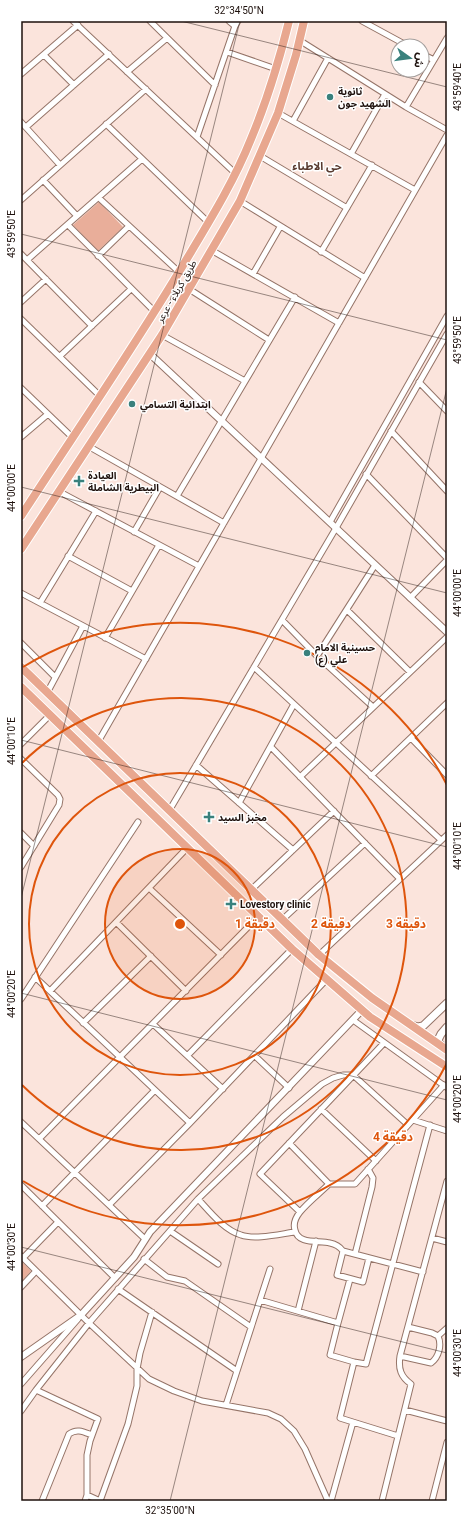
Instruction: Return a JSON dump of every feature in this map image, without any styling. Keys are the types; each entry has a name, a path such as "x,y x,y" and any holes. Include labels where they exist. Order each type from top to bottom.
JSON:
{"main road":[{"name":"طريق كربلاء - عرعر","path":"21,516 155,312 209,223 236,174 251,140 276,69 289,21"},
{"name":"طريق كربلاء - عرعر","path":"21,549 150,354 240,201 278,113 304,21"},
{"path":"260,115 266,122 275,121"},
{"path":"251,140 259,140 265,146"},
{"path":"21,667 320,955 348,980 444,1048"},
{"path":"21,687 258,917 326,980 362,1010 447,1067"},
{"path":"410,1025 418,1027 423,1026 447,1003"},
{"path":"444,1048 439,1043 439,1037 447,1027"}],"street":[{"path":"73,21 236,174"},
{"path":"229,21 235,26"},
{"path":"197,137 238,21"},
{"path":"362,21 393,38"},
{"path":"153,22 215,86"},
{"path":"21,74 78,25"},
{"path":"127,72 167,38"},
{"path":"406,107 447,38"},
{"path":"299,40 406,107 447,130"},
{"path":"226,52 276,69"},
{"path":"26,127 74,86 108,54"},
{"path":"44,55 74,86"},
{"path":"293,121 328,58"},
{"path":"430,58 434,60"},
{"path":"22,197 146,89"},
{"path":"351,154 385,94"},
{"path":"278,113 415,190"},
{"path":"21,122 60,165"},
{"path":"106,124 209,223"},
{"path":"98,742 447,135"},
{"path":"260,156 347,208"},
{"path":"27,260 142,159"},
{"path":"321,252 372,165"},
{"path":"43,180 77,216"},
{"path":"99,198 179,272"},
{"path":"240,201 365,278"},
{"path":"68,225 155,312"},
{"path":"98,256 130,226"},
{"path":"253,274 280,227"},
{"path":"211,250 339,323"},
{"path":"21,254 92,326"},
{"path":"21,302 46,279"},
{"path":"60,356 131,289"},
{"path":"189,289 269,340"},
{"path":"178,496 295,297"},
{"path":"330,522 447,316"},
{"path":"21,319 100,396"},
{"path":"162,334 245,381"},
{"path":"170,811 446,337"},
{"path":"150,354 447,632"},
{"path":"419,382 447,411"},
{"path":"21,388 73,438"},
{"path":"21,437 48,414"},
{"path":"391,430 447,491"},
{"path":"88,446 224,523"},
{"path":"366,474 447,559 410,598"},
{"path":"134,532 160,487"},
{"path":"58,491 199,566"},
{"path":"40,603 96,512"},
{"path":"105,638 159,545"},
{"path":"68,556 132,591"},
{"path":"317,656 375,565"},
{"path":"21,593 146,659"},
{"path":"347,610 410,672"},
{"path":"282,620 317,656 373,707"},
{"path":"47,693 83,626"},
{"path":"300,777 447,637"},
{"path":"21,642 55,677"},
{"path":"254,667 441,840"},
{"path":"371,776 447,703"},
{"path":"239,802 294,704"},
{"path":"21,744 50,715"},
{"path":"411,738 446,773"},
{"path":"271,747 400,879"},
{"path":"21,759 58,795 60,799 59,805 21,867"},
{"path":"196,765 293,850"},
{"path":"252,890 334,811"},
{"path":"21,999 138,822"},
{"path":"21,833 34,846"},
{"path":"320,955 447,835"},
{"path":"283,919 365,843"},
{"path":"50,992 187,848"},
{"path":"149,888 221,955"},
{"path":"39,1139 258,917"},
{"path":"116,922 186,991"},
{"path":"188,1055 292,949"},
{"path":"84,1023 151,956"},
{"path":"35,977 190,1123"},
{"path":"109,1206 255,1056 326,980"},
{"path":"21,1384 134,1257 145,1239 362,1010"},
{"path":"353,1020 446,1086 412,1120 355,1184 329,1184 300,1212 294,1226 295,1232 303,1240 330,1242 341,1248 343,1251 423,1272"},
{"path":"153,1024 223,1089"},
{"path":"300,1212 260,1174 384,1043"},
{"path":"255,1056 289,1088"},
{"path":"21,1411 89,1323 198,1199 283,1117 322,1084 343,1075 354,1075 408,1125"},
{"path":"42,1206 155,1090"},
{"path":"321,1109 376,1161"},
{"path":"412,1120 447,1130"},
{"path":"21,1122 145,1239"},
{"path":"350,1279 330,1355 366,1364 430,1125"},
{"path":"289,1144 329,1184"},
{"path":"356,1254 372,1187 373,1178 368,1169"},
{"path":"382,1501 411,1384 401,1374 399,1368 400,1356 447,1181"},
{"path":"21,1185 115,1278"},
{"path":"198,1199 228,1228 242,1235 256,1236 295,1232"},
{"path":"58,1222 22,1257 149,1379 174,1391 202,1401 268,1413 281,1419 294,1431 306,1449 331,1501"},
{"path":"170,1231 218,1264"},
{"path":"432,1238 447,1242"},
{"path":"298,1311 316,1241"},
{"path":"343,1251 337,1275 350,1279 363,1282 369,1258"},
{"path":"144,1259 167,1277 185,1281 251,1327"},
{"path":"226,1405 270,1269"},
{"path":"21,1287 36,1271"},
{"path":"118,1289 237,1371"},
{"path":"260,1300 338,1323"},
{"path":"87,1495 100,1501 128,1424 138,1386 138,1368 145,1332 152,1312"},
{"path":"21,1357 81,1315"},
{"path":"408,1327 438,1336"},
{"path":"438,1336 447,1328"},
{"path":"400,1356 431,1363 438,1355 440,1345 438,1336"},
{"path":"354,1362 340,1418 398,1436"},
{"path":"36,1390 97,1418 98,1421 92,1435 87,1455 87,1495 85,1501"},
{"path":"405,1410 447,1420"},
{"path":"331,1501 353,1422"},
{"path":"42,1501 69,1434 78,1430 92,1435"},
{"path":"432,1501 447,1442"}],"shaded area":[{"path":"99,202 123,227 98,251 73,225"},
{"path":"21,1261 31,1271 21,1282"}],"place":[{"name":"ثانوية الشهيد جون","path":"330,97"},
{"name":"ابتدائية التسامي","path":"132,404"},
{"name":"العيادة البيطرية الشاملة","path":"79,481"},
{"name":"حسينية الامام علي (ع)","path":"307,653"},
{"name":"مخبز السيد","path":"209,817"},
{"name":"Lovestory clinic","path":"231,904"}],"district":[{"name":"حي الاطباء","path":"317,166"}]}
